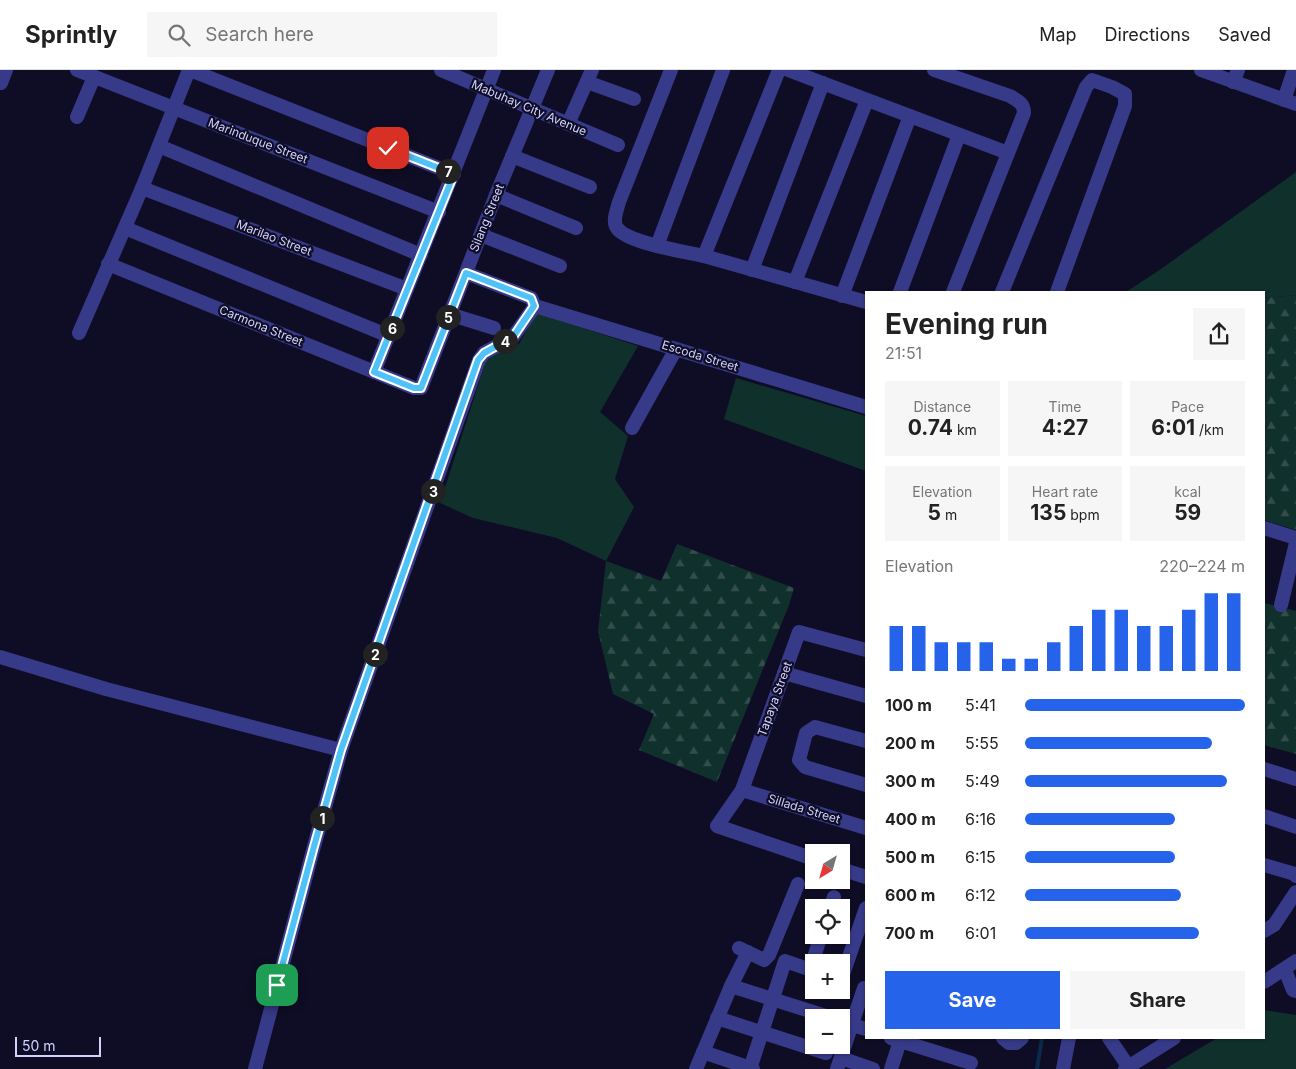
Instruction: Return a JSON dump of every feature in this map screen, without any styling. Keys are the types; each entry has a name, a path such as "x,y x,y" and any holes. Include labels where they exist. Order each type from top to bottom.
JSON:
{"street":[{"name":"Marinduque Street","path":"77,70 439,212"},
{"path":"79,333 142,188 190,70 454,174"},
{"name":"Mabuhay City Avenue","path":"441,70 618,145"},
{"path":"374,372 494,70"},
{"name":"Silang Street","path":"414,388 421,388 496,195 548,70"},
{"path":"670,70 619,202 615,221 616,227 624,235 658,246 704,256 865,302"},
{"path":"658,246 723,70"},
{"path":"704,256 779,70"},
{"path":"788,70 1008,153"},
{"path":"934,70 1010,96 1024,107 1024,113 953,291"},
{"path":"1201,70 1235,76 1290,102 1294,70"},
{"path":"568,124 589,76 634,99"},
{"path":"77,117 94,77"},
{"path":"1002,291 1086,87 1092,80 1112,86 1125,94 1126,106 1057,291"},
{"path":"752,270 823,83"},
{"path":"795,282 867,100"},
{"path":"842,296 910,116"},
{"path":"900,291 959,135"},
{"path":"158,146 421,255"},
{"path":"512,156 590,187"},
{"name":"Marilao Street","path":"142,188 407,289"},
{"path":"496,195 576,228"},
{"path":"125,228 389,336"},
{"path":"481,235 560,266"},
{"name":"Carmona Street","path":"108,264 414,388"},
{"path":"255,1069 341,750 478,360 484,353 513,337 534,306 531,298 466,273"},
{"name":"Escoda Street","path":"534,306 865,407"},
{"path":"449,314 494,328"},
{"path":"632,428 676,349"},
{"path":"1265,528 1296,538"},
{"path":"1281,605 1296,543"},
{"name":"Tapaya Street","path":"805,856 717,826 742,790 798,632 865,650"},
{"path":"0,657 106,689 341,750"},
{"path":"784,673 865,696"},
{"path":"865,741 815,727 806,733 800,760 805,767 865,785"},
{"path":"1265,769 1296,779"},
{"name":"Sillada Street","path":"742,790 865,828"},
{"path":"1265,816 1296,827"},
{"path":"1265,864 1295,874 1296,876"},
{"path":"850,872 865,877"},
{"path":"696,1069 731,986 743,950 764,960 769,955 798,884"},
{"path":"1265,930 1274,925 1296,892"},
{"path":"850,954 865,911"},
{"path":"703,1052 751,1069 785,961 805,968"},
{"path":"1265,981 1296,961"},
{"path":"1284,970 1293,990 1296,991"},
{"path":"850,983 865,988 839,1064 873,1069"},
{"path":"731,986 805,1009"},
{"path":"717,1018 805,1046"},
{"path":"852,1025 865,1029"},
{"path":"891,1069 898,1039 971,1063"},
{"path":"1004,1039 1009,1043 1016,1043 1021,1039"},
{"path":"1063,1069 1069,1039"},
{"path":"1110,1039 1126,1067 1165,1040"}],"green space":[{"path":"1296,172 1296,295 1265,298 1265,291 1128,291"},
{"path":"1296,295 1296,530 1265,520 1265,298"},
{"path":"536,313 638,346 600,412 628,436 615,479 634,507 606,561 557,538 473,518 440,503 486,361 501,350 519,344"},
{"path":"736,378 865,416 865,471 724,419"},
{"path":"677,544 794,588 789,605 717,782 639,750 654,714 613,694 598,631 606,561 661,581"},
{"path":"1265,603 1296,611 1296,754 1265,745"},
{"path":"1265,1010 1296,1015 1296,1069 1165,1069 1215,1039 1265,1039"}],"waterway":[{"path":"1037,1069 1042,1039"}],"route":[{"path":"277,985 341,750 478,360 492,347 513,337 534,306 531,298 466,273 421,388 414,388 374,372 454,174 388,148"}]}
